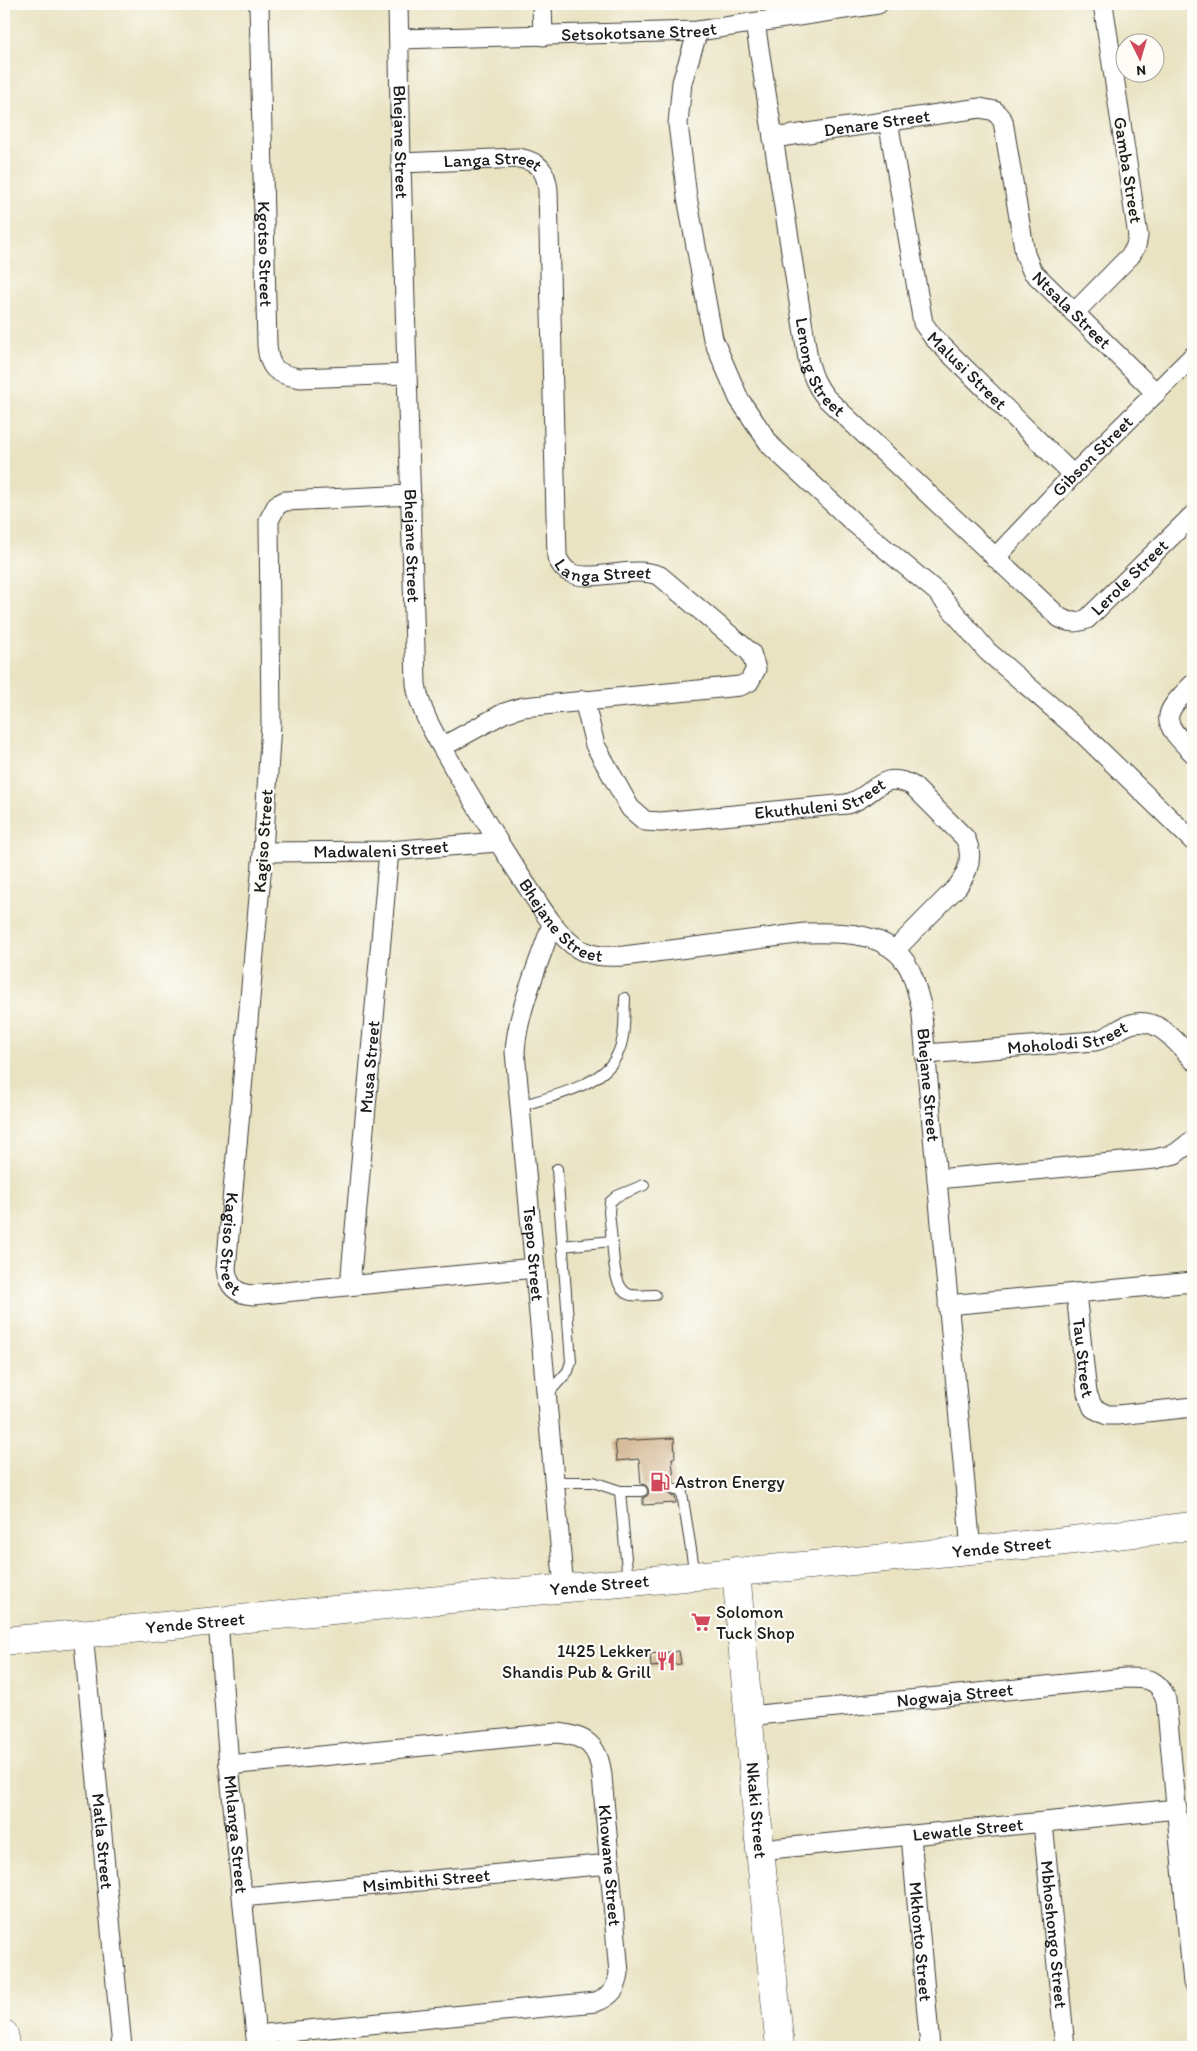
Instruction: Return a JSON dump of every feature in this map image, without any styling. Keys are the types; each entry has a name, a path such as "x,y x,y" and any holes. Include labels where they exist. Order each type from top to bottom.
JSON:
{"street":[{"name":"Kgotso Street","path":"259,4 267,345 271,365 277,372 300,378 406,374"},
{"name":"Bhejane Street","path":"398,4 406,374 416,684 422,707 442,747 497,842 552,924 573,945 588,953 605,957 805,933 834,932 858,934 877,941 895,950 908,966 921,1005 972,1550"},
{"path":"542,4 543,36"},
{"name":"Setsokotsane Street","path":"399,39 698,31 878,4"},
{"name":"Gamba Street","path":"1074,313 1131,255 1136,246 1138,236 1103,4"},
{"name":"Lenong Street","path":"755,23 812,378 827,399 1060,618"},
{"path":"698,31 682,82 678,124 687,197 713,339 739,399 770,446 853,522 937,592 987,651 1087,738 1193,841"},
{"name":"Ntsala Street","path":"980,108 995,111 1003,121 1024,254 1028,263 1037,277 1156,393"},
{"name":"Denare Street","path":"774,138 980,108"},
{"name":"Malusi Street","path":"888,121 923,322 934,338 1073,475"},
{"name":"Langa Street","path":"401,163 519,158 529,160 542,169 548,190 557,557 564,569 578,575 635,571 653,573 660,576 751,653 756,669 754,677 740,686 584,700 512,710 442,747"},
{"name":"Gibson Street","path":"995,558 1073,475 1193,356"},
{"name":"Kagiso Street","path":"350,1285 253,1295 238,1292 233,1288 227,1278 226,1269 263,852 272,716 268,531 272,512 277,505 285,501 411,495"},
{"name":"Lerole Street","path":"1060,618 1069,622 1078,622 1086,619 1193,515"},
{"path":"1193,684 1173,704 1168,714 1171,730 1193,753"},
{"name":"Ekuthuleni Street","path":"584,700 595,745 630,808 645,820 661,822 847,804 862,798 886,781 893,779 913,786 965,838 969,845 970,863 966,874 958,886 895,950"},
{"name":"Madwaleni Street","path":"263,852 389,851 497,842"},
{"name":"Musa Street","path":"350,1285 389,851"},
{"name":"Tsepo Street","path":"552,924 516,1038 515,1052 564,1588"},
{"name":"Moholodi Street","path":"925,1054 1095,1041 1106,1038 1132,1024 1142,1023 1156,1026 1166,1032 1193,1060"},
{"path":"937,1180 1155,1159 1175,1154 1193,1140"},
{"path":"350,1285 535,1268"},
{"name":"Tau Street","path":"948,1305 1193,1282"},
{"name":"Tau Street","path":"1076,1293 1087,1392 1093,1408 1107,1415 1118,1415 1193,1407"},
{"name":"Yende Street","path":"4,1641 972,1550 1193,1526"},
{"name":"Nkaki Street","path":"736,1572 760,1850 780,2047"},
{"name":"Mhlanga Street","path":"218,1621 257,2041"},
{"name":"Matla Street","path":"83,1633 122,2047"},
{"name":"Nogwaja Street","path":"748,1716 1125,1678 1152,1680 1159,1686 1166,1700 1177,1809"},
{"name":"Khowane Street","path":"230,1765 556,1733 581,1737 590,1744 601,1766 619,1973 618,1983 607,1998 596,2002 257,2041"},
{"path":"1177,1809 1189,1892 1193,1983"},
{"name":"Lewatle Street","path":"760,1850 1177,1809"},
{"name":"Mbhoshongo Street","path":"1043,1823 1065,2047"},
{"name":"Mkhonto Street","path":"912,1836 930,2047"},
{"name":"Msimbithi Street","path":"243,1897 610,1864"},
{"path":"4,2034 5,2047"}],"lane":[{"path":"520,1106 558,1095 585,1084 605,1070 617,1056 624,1032 625,998"},
{"path":"547,1395 568,1371 571,1362 557,1169"},
{"path":"644,1185 618,1196 610,1202 609,1212 618,1285 624,1293 655,1295"},
{"path":"562,1246 612,1241"},
{"path":"555,1482 593,1482 620,1491 642,1490"},
{"path":"675,1490 679,1490 682,1494 695,1576"},
{"path":"620,1491 628,1582"}],"building":[{"path":"674,1438 675,1458 672,1458 674,1483 669,1486 668,1490 671,1496 675,1497 676,1503 643,1505 643,1498 648,1495 649,1491 646,1485 641,1484 639,1459 617,1461 615,1441"},
{"name":"1425 Lekker Shandis Pub & Grill","path":"679,1651 681,1664 651,1667 650,1654"}],"place":[{"name":"Astron Energy","path":"660,1482"},
{"name":"Solomon Tuck Shop","path":"701,1622"},
{"name":"1425 Lekker Shandis Pub & Grill","path":"666,1661"}]}
